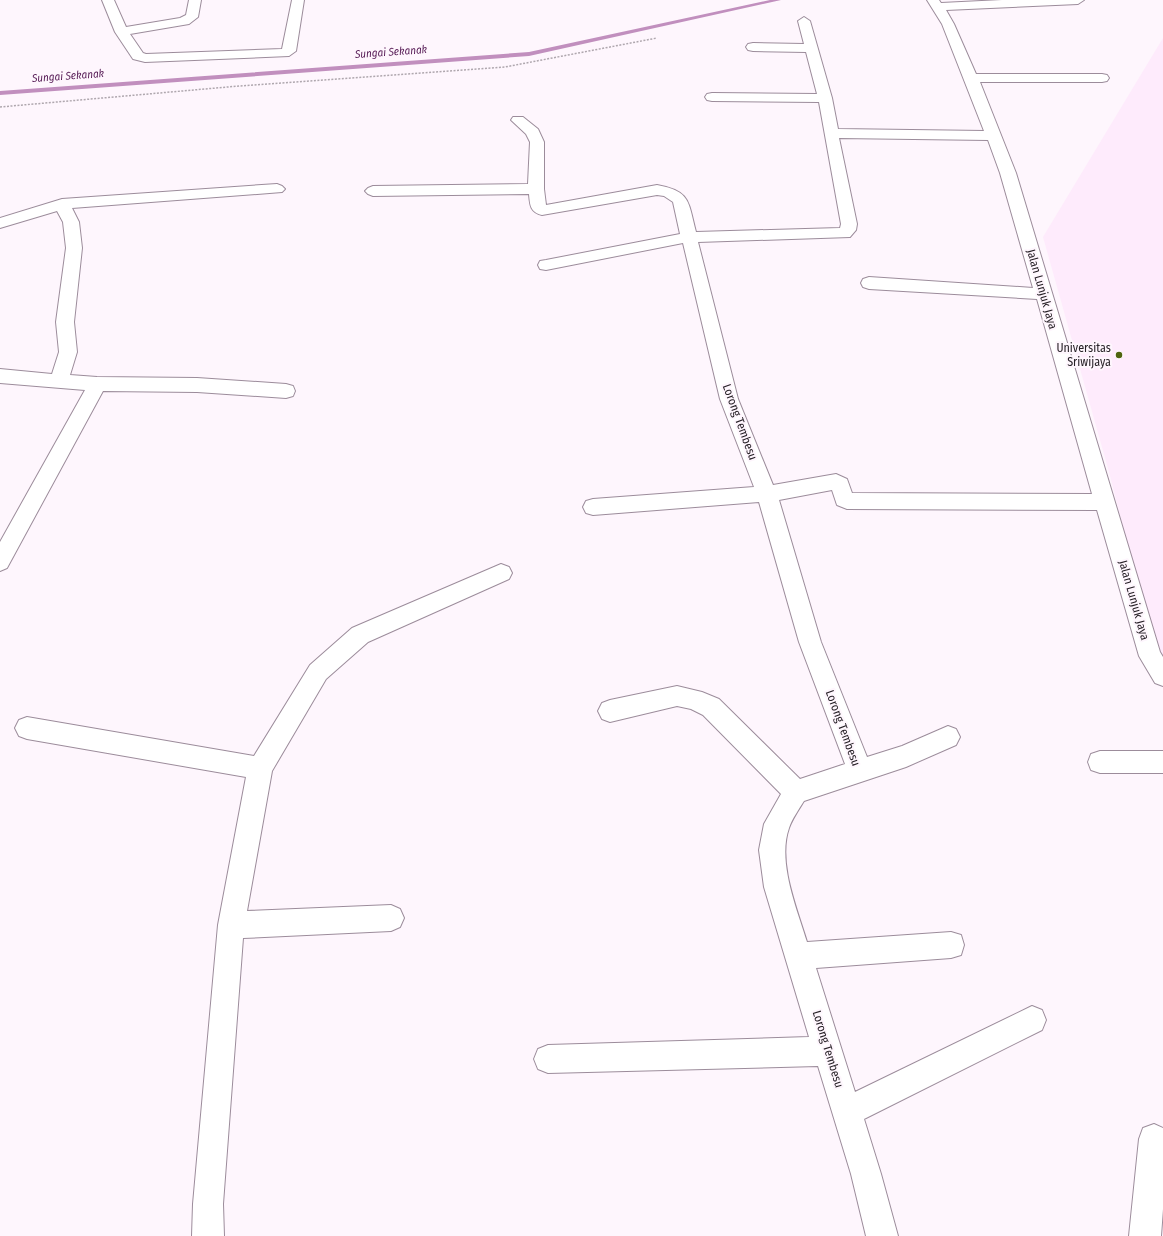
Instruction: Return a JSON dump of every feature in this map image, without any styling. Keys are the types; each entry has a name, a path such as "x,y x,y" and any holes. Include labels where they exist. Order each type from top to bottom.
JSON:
{"street":[{"path":"108,0 122,32 138,56 145,58 278,54 288,51 298,0"},
{"path":"122,32 184,21 192,17 195,0"},
{"path":"936,3 1078,0"},
{"name":"Jalan Lunjuk Jaya","path":"936,3 948,24 971,78 1008,173 1150,656 1163,676"},
{"path":"546,265 688,237 844,233 848,230 849,224 824,98 804,21"},
{"path":"753,47 811,48"},
{"path":"971,78 1102,78"},
{"path":"712,97 824,98"},
{"path":"373,191 536,189 537,142 532,132 518,120"},
{"path":"831,133 994,136"},
{"path":"0,223 62,204 277,189"},
{"name":"Lorong Tembesu","path":"536,189 538,207 542,210 657,190 669,192 680,200 729,399 767,494 810,642 860,770 796,792 777,824 772,850 777,887 829,1051 866,1174 882,1236"},
{"path":"60,381 68,352 65,322 74,248 71,222 62,204"},
{"path":"869,283 1044,294"},
{"path":"0,376 97,384 197,384 286,391"},
{"path":"0,562 97,384"},
{"path":"593,507 767,494 836,482 840,484 844,499 847,501 1105,502"},
{"path":"208,1236 208,1204 231,925 260,768 318,672 360,635 501,573"},
{"path":"610,711 677,696 694,699 711,707 796,792"},
{"path":"27,728 260,768"},
{"path":"860,770 906,756 948,737"},
{"path":"1100,762 1163,762"},
{"path":"231,925 391,918"},
{"path":"799,956 951,945"},
{"path":"847,1112 1032,1020"},
{"path":"548,1059 829,1051"},
{"path":"1145,1236 1154,1140"}],"path":[{"path":"0,107 239,86 438,73 505,67 657,38"}],"shaded area":[{"name":"Universitas Sriwijaya","path":"1163,38 1163,658 1144,610 1109,472 1043,237"}],"waterway":[{"name":"Sungai Sekanak","path":"0,93 529,54 778,0"}],"place":[{"name":"Universitas Sriwijaya","path":"1119,355"}]}
